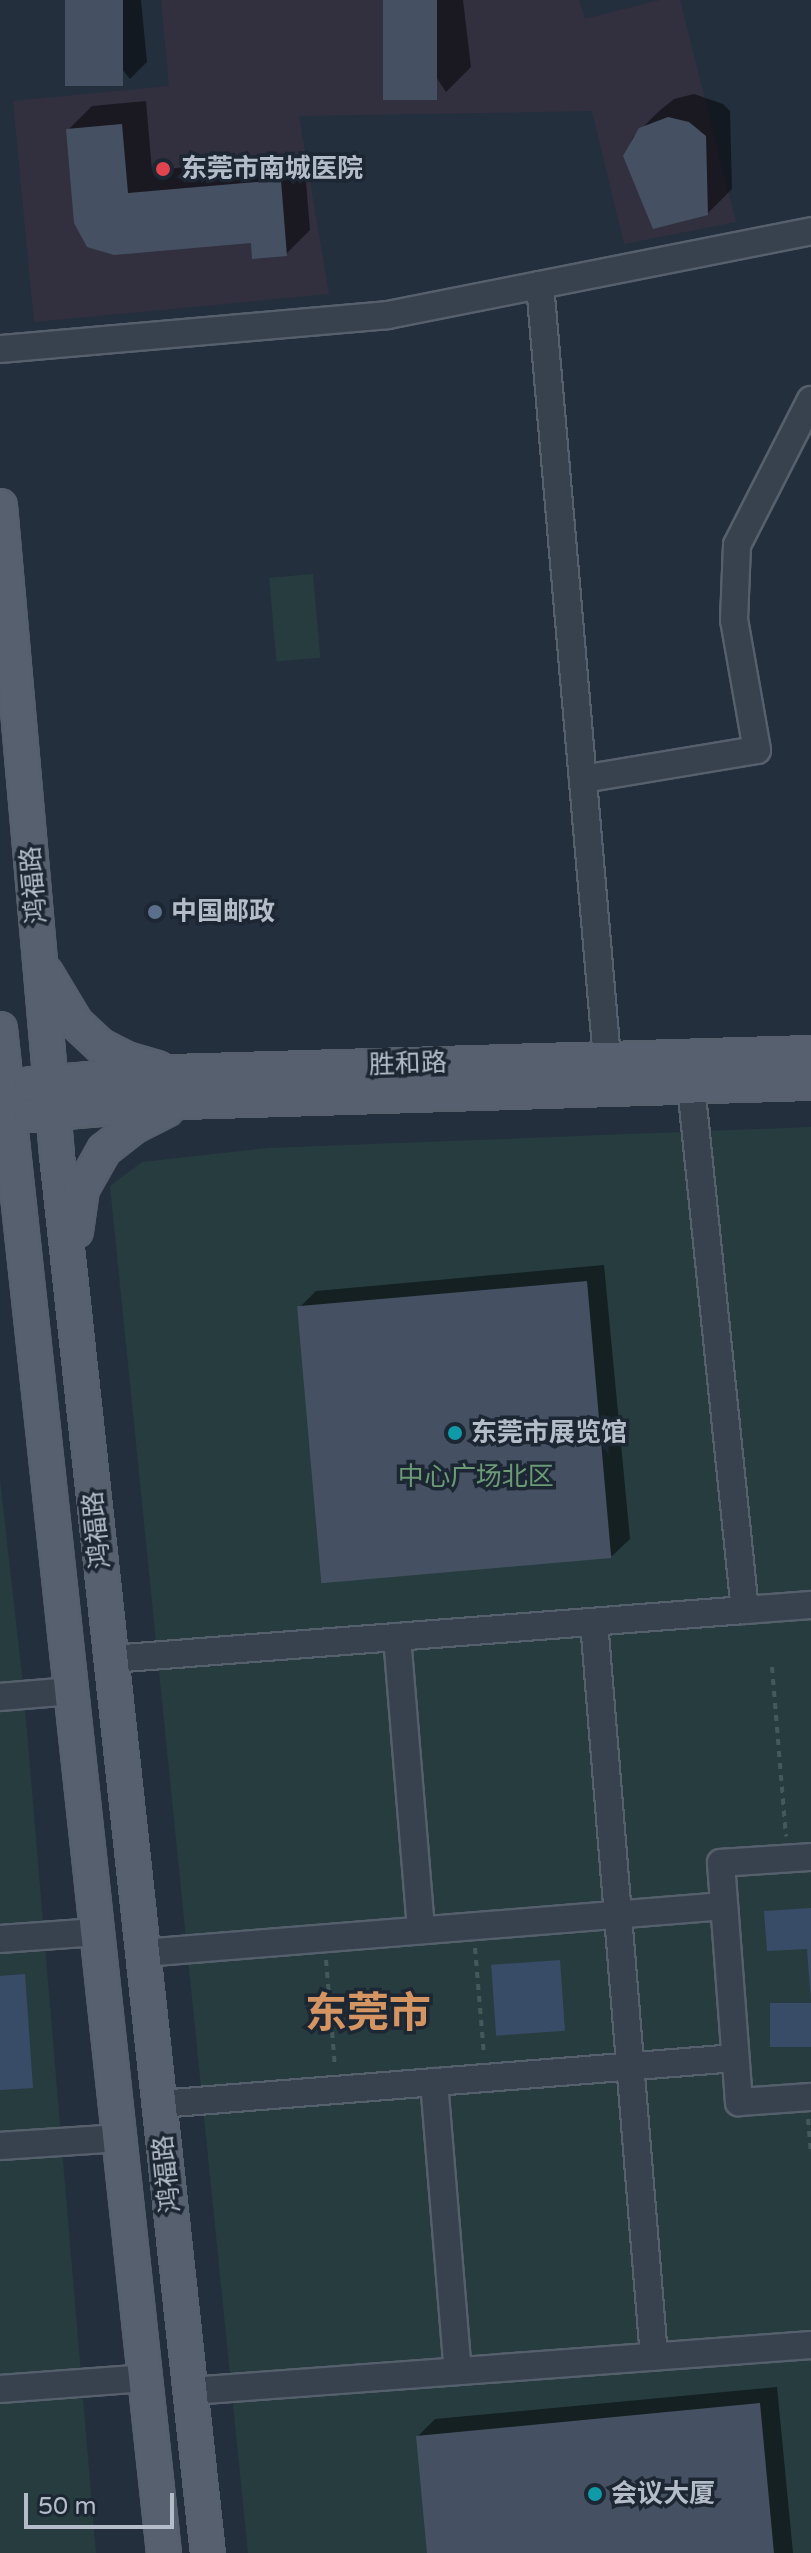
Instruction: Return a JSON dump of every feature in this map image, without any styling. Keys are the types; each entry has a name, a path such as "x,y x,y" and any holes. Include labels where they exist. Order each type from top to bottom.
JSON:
{"main road":[{"name":"鸿福路","path":"0,506 69,1270 208,2553"},
{"path":"40,963 76,1023 101,1046 126,1059 173,1072"},
{"name":"鸿福路","path":"0,1029 4,1102 164,2553"},
{"name":"胜和路","path":"52,1098 173,1072 811,1053"},
{"name":"胜和路","path":"4,1102 52,1098 184,1102 811,1083"},
{"path":"69,1270 82,1189 104,1150 133,1127 184,1102"},
{"path":"0,1199 11,1223 26,1281"}],"street":[{"path":"0,349 388,315 811,231"},
{"path":"540,285 607,1058"},
{"path":"583,779 757,750 734,620 737,545 811,400"},
{"path":"691,1086 745,1610"},
{"path":"111,1659 811,1605"},
{"path":"594,1622 654,2357"},
{"path":"397,1637 421,1930"},
{"path":"0,1697 71,1691"},
{"path":"799,1858 721,1863 739,2102 809,2097"},
{"path":"143,1953 724,1906"},
{"path":"0,1939 97,1932"},
{"path":"160,2104 735,2058"},
{"path":"434,2082 458,2371"},
{"path":"0,2146 119,2138"},
{"path":"191,2391 811,2345"},
{"path":"0,2389 145,2378"}],"path":[{"path":"772,1667 799,1858"},
{"path":"473,1926 486,2078"},
{"path":"324,1938 337,2090"},
{"path":"809,2097 811,2153"}],"shaded area":[{"name":"东莞市南城医院","path":"161,0 579,0 585,19 660,0 680,0 736,222 624,244 592,111 299,116 329,294 34,322 13,101 169,86"}],"green space":[{"path":"313,574 320,658 276,662 269,578"},
{"name":"中心广场北区","path":"811,1127 811,2553 248,2553 110,1186 142,1162 268,1148"},
{"path":"0,1479 23,1684 96,2553 0,2553"}],"water":[{"path":"811,1908 811,2002 807,1949 767,1951 764,1911"},
{"path":"560,1960 565,2031 496,2036 491,1965"},
{"path":"25,1974 33,2088 0,2090 0,1976"},
{"path":"770,2003 811,2003 811,2047 770,2047"}],"building":[{"path":"65,0 123,0 123,86 65,86"},
{"path":"383,0 437,0 437,100 383,100"},
{"path":"668,117 689,122 706,136 708,215 653,229 623,156 639,128"},
{"path":"122,124 128,193 281,180 287,256 252,259 251,243 114,255 87,247 74,223 66,129"},
{"name":"东莞市展览馆","path":"587,1281 611,1558 321,1583 297,1306"},
{"name":"会议大厦","path":"760,2403 774,2553 427,2553 416,2436"}],"place":[{"name":"东莞市南城医院","path":"163,169"},
{"name":"中国邮政","path":"155,912"},
{"name":"东莞市展览馆","path":"455,1433"},
{"name":"会议大厦","path":"595,2494"}],"district":[{"name":"东莞市","path":"368,2014"}]}
